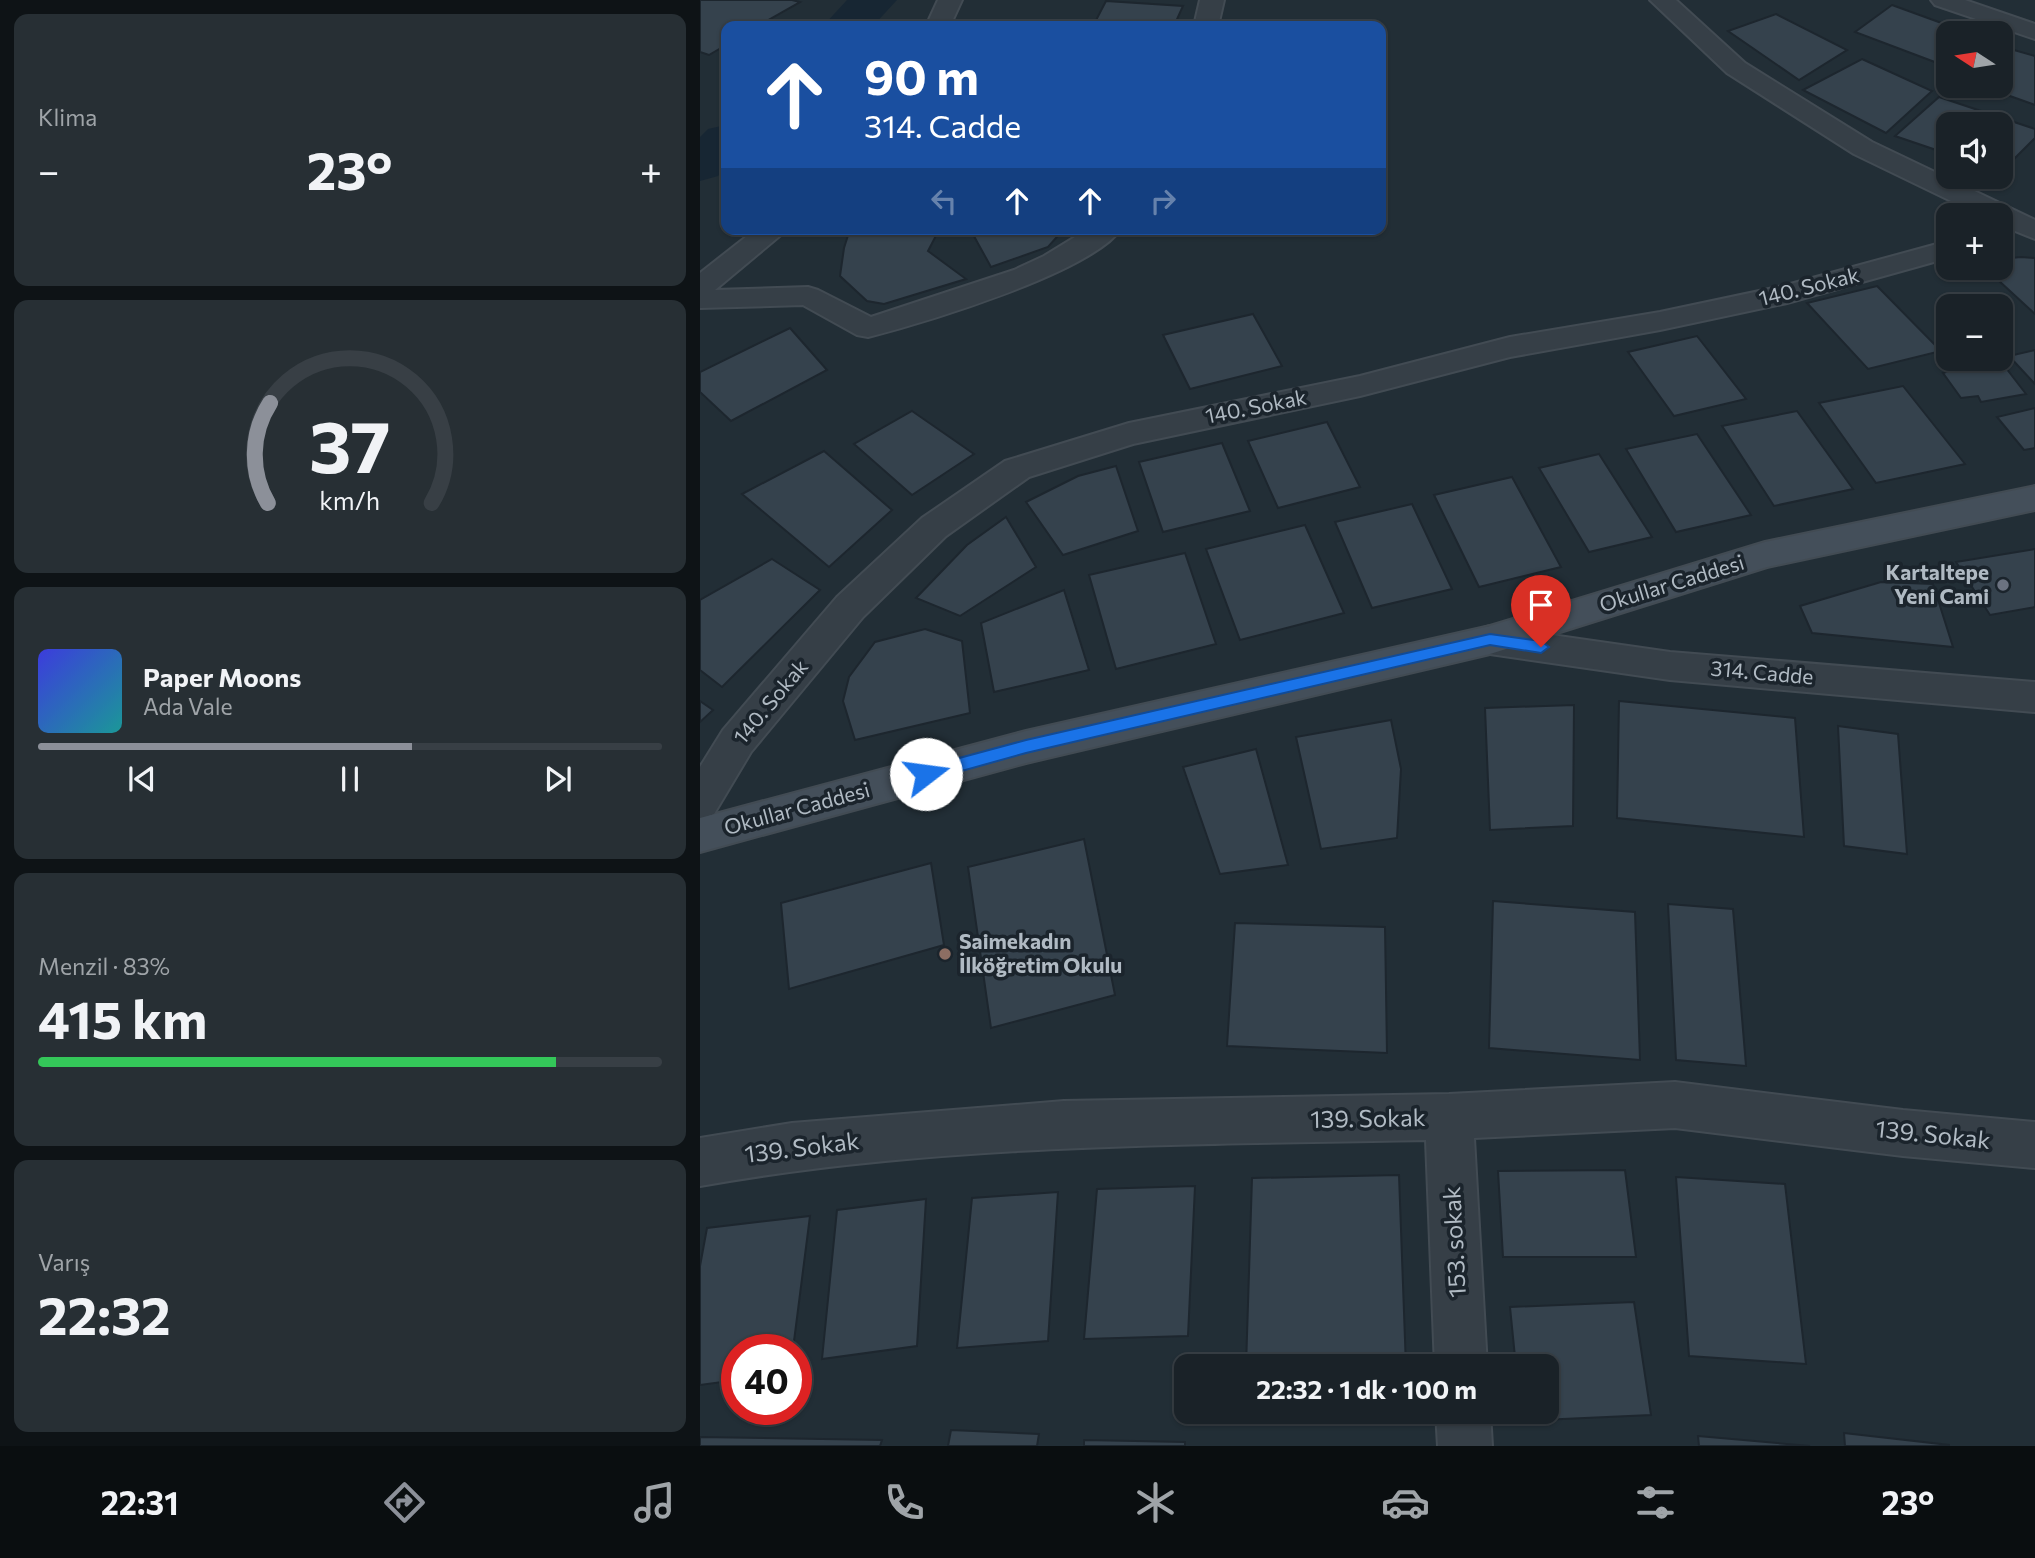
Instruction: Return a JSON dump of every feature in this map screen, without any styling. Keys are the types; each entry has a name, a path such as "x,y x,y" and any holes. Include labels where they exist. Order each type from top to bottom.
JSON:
{"street":[{"path":"940,21 950,0"},
{"path":"1207,21 1212,0"},
{"path":"1662,0 1736,68 1863,148 2022,223"},
{"path":"1943,0 2035,32"},
{"path":"700,287 767,235"},
{"path":"700,299 808,296 867,328 1050,273 1099,235"},
{"name":"140. Sokak","path":"700,802 737,741 850,607 934,527 1017,469 1051,452 1360,386 1510,347 1660,321 1787,294 1936,253"},
{"name":"Okullar Caddesi","path":"700,835 1026,747 1490,639 1765,555 2035,498"},
{"name":"314. Cadde","path":"1490,639 1670,666 2035,697"},
{"name":"139. Sokak","path":"700,1162 792,1146 1065,1124 1449,1117 1675,1105 1903,1133 2035,1145"},
{"name":"153. sokak","path":"1449,1117 1460,1354"},
{"path":"1464,1424 1465,1446"}],"building":[{"path":"700,0 800,2 767,21 721,21 721,48 709,55 700,52"},
{"path":"1106,1 1183,6 1176,21 1096,21"},
{"path":"1892,5 1936,21 1936,62 1855,32"},
{"path":"1776,14 1847,50 1799,80 1728,31"},
{"path":"2013,50 2035,56 2035,105 2013,97"},
{"path":"1862,59 1932,91 1886,133 1803,90"},
{"path":"1938,98 1984,112 1936,112 1936,150 1895,136"},
{"path":"2013,122 2035,129 2035,138 2013,160"},
{"path":"848,235 936,235 928,251 966,279 884,304 867,301 840,276"},
{"path":"973,235 1059,235 1048,247 991,267"},
{"path":"2013,258 2035,258 2035,314 1998,280 2013,280"},
{"path":"1877,286 1936,346 1936,352 1868,369 1807,303"},
{"path":"1253,314 1282,366 1190,389 1163,335"},
{"path":"790,328 827,370 731,421 700,392 700,372"},
{"path":"1697,336 1746,399 1674,416 1628,352"},
{"path":"2035,350 2035,384 2013,360 2013,355"},
{"path":"2008,371 2026,394 1981,402 1978,396 1961,398 1943,373"},
{"path":"1903,386 1965,464 1876,483 1819,403"},
{"path":"2035,408 2035,448 2024,450 1997,417"},
{"path":"912,411 974,454 912,495 854,444"},
{"path":"1797,411 1853,489 1774,506 1722,426"},
{"path":"1327,422 1360,487 1278,508 1248,441"},
{"path":"1697,434 1751,515 1676,532 1626,449"},
{"path":"1222,443 1250,511 1163,532 1139,462"},
{"path":"824,451 892,510 829,567 742,494"},
{"path":"1599,454 1652,537 1589,552 1539,468"},
{"path":"1116,466 1138,531 1063,555 1026,502 1078,476"},
{"path":"1512,477 1561,567 1479,587 1434,495"},
{"path":"1412,504 1452,589 1372,608 1335,522"},
{"path":"1006,517 1036,567 960,616 916,598 967,545"},
{"path":"1305,525 1344,613 1240,640 1206,549"},
{"name":"Kartaltepe Yeni Cami","path":"2035,549 2035,607 1990,615 1956,562"},
{"path":"1185,553 1216,644 1116,669 1089,575"},
{"path":"772,559 820,590 722,687 700,670 700,600"},
{"path":"1881,582 1933,584 1953,647 1812,633 1800,606"},
{"path":"1064,590 1089,670 994,692 981,623"},
{"path":"925,629 962,641 970,713 855,740 843,701 849,677 875,642"},
{"path":"700,701 713,710 700,722"},
{"path":"1619,701 1795,718 1804,837 1617,818"},
{"path":"1574,705 1573,826 1490,830 1485,708"},
{"path":"1391,720 1401,769 1397,838 1321,849 1296,737"},
{"path":"1838,726 1898,734 1907,854 1844,846"},
{"path":"1256,749 1288,865 1220,874 1183,767"},
{"path":"1084,839 1115,995 991,1028 968,867"},
{"path":"931,863 944,945 789,989 781,903"},
{"path":"1493,901 1635,912 1640,1060 1489,1048"},
{"path":"1668,904 1733,909 1746,1066 1676,1060"},
{"path":"1235,923 1385,927 1387,1053 1227,1046"},
{"path":"1625,1170 1636,1257 1503,1257 1498,1171"},
{"path":"1399,1175 1406,1354 1246,1354 1252,1178"},
{"path":"1676,1177 1785,1184 1806,1364 1689,1356"},
{"path":"1195,1186 1188,1336 1084,1339 1097,1189"},
{"path":"1058,1192 1048,1341 957,1348 972,1198"},
{"path":"926,1199 917,1346 822,1359 837,1210"},
{"path":"810,1216 795,1334 721,1334 721,1382 700,1385 700,1266 707,1228"},
{"path":"1634,1302 1651,1415 1559,1419 1559,1354 1515,1354 1510,1307"},
{"path":"951,1430 1039,1434 1037,1446 948,1446"},
{"path":"1844,1433 1949,1445 1949,1446 1845,1446"},
{"path":"1698,1436 1810,1446 1699,1446"},
{"path":"700,1437 882,1440 880,1446 700,1446"},
{"path":"1084,1440 1185,1442 1185,1446 1084,1446"}],"waterway":[{"path":"851,21 874,0"},
{"path":"700,165 721,145"}],"place":[{"name":"Kartaltepe Yeni Cami","path":"2003,585"},
{"name":"Saimekadın İlköğretim Okulu","path":"945,954"}],"route":[{"path":"926,774 1026,747 1490,639 1541,647"}]}
